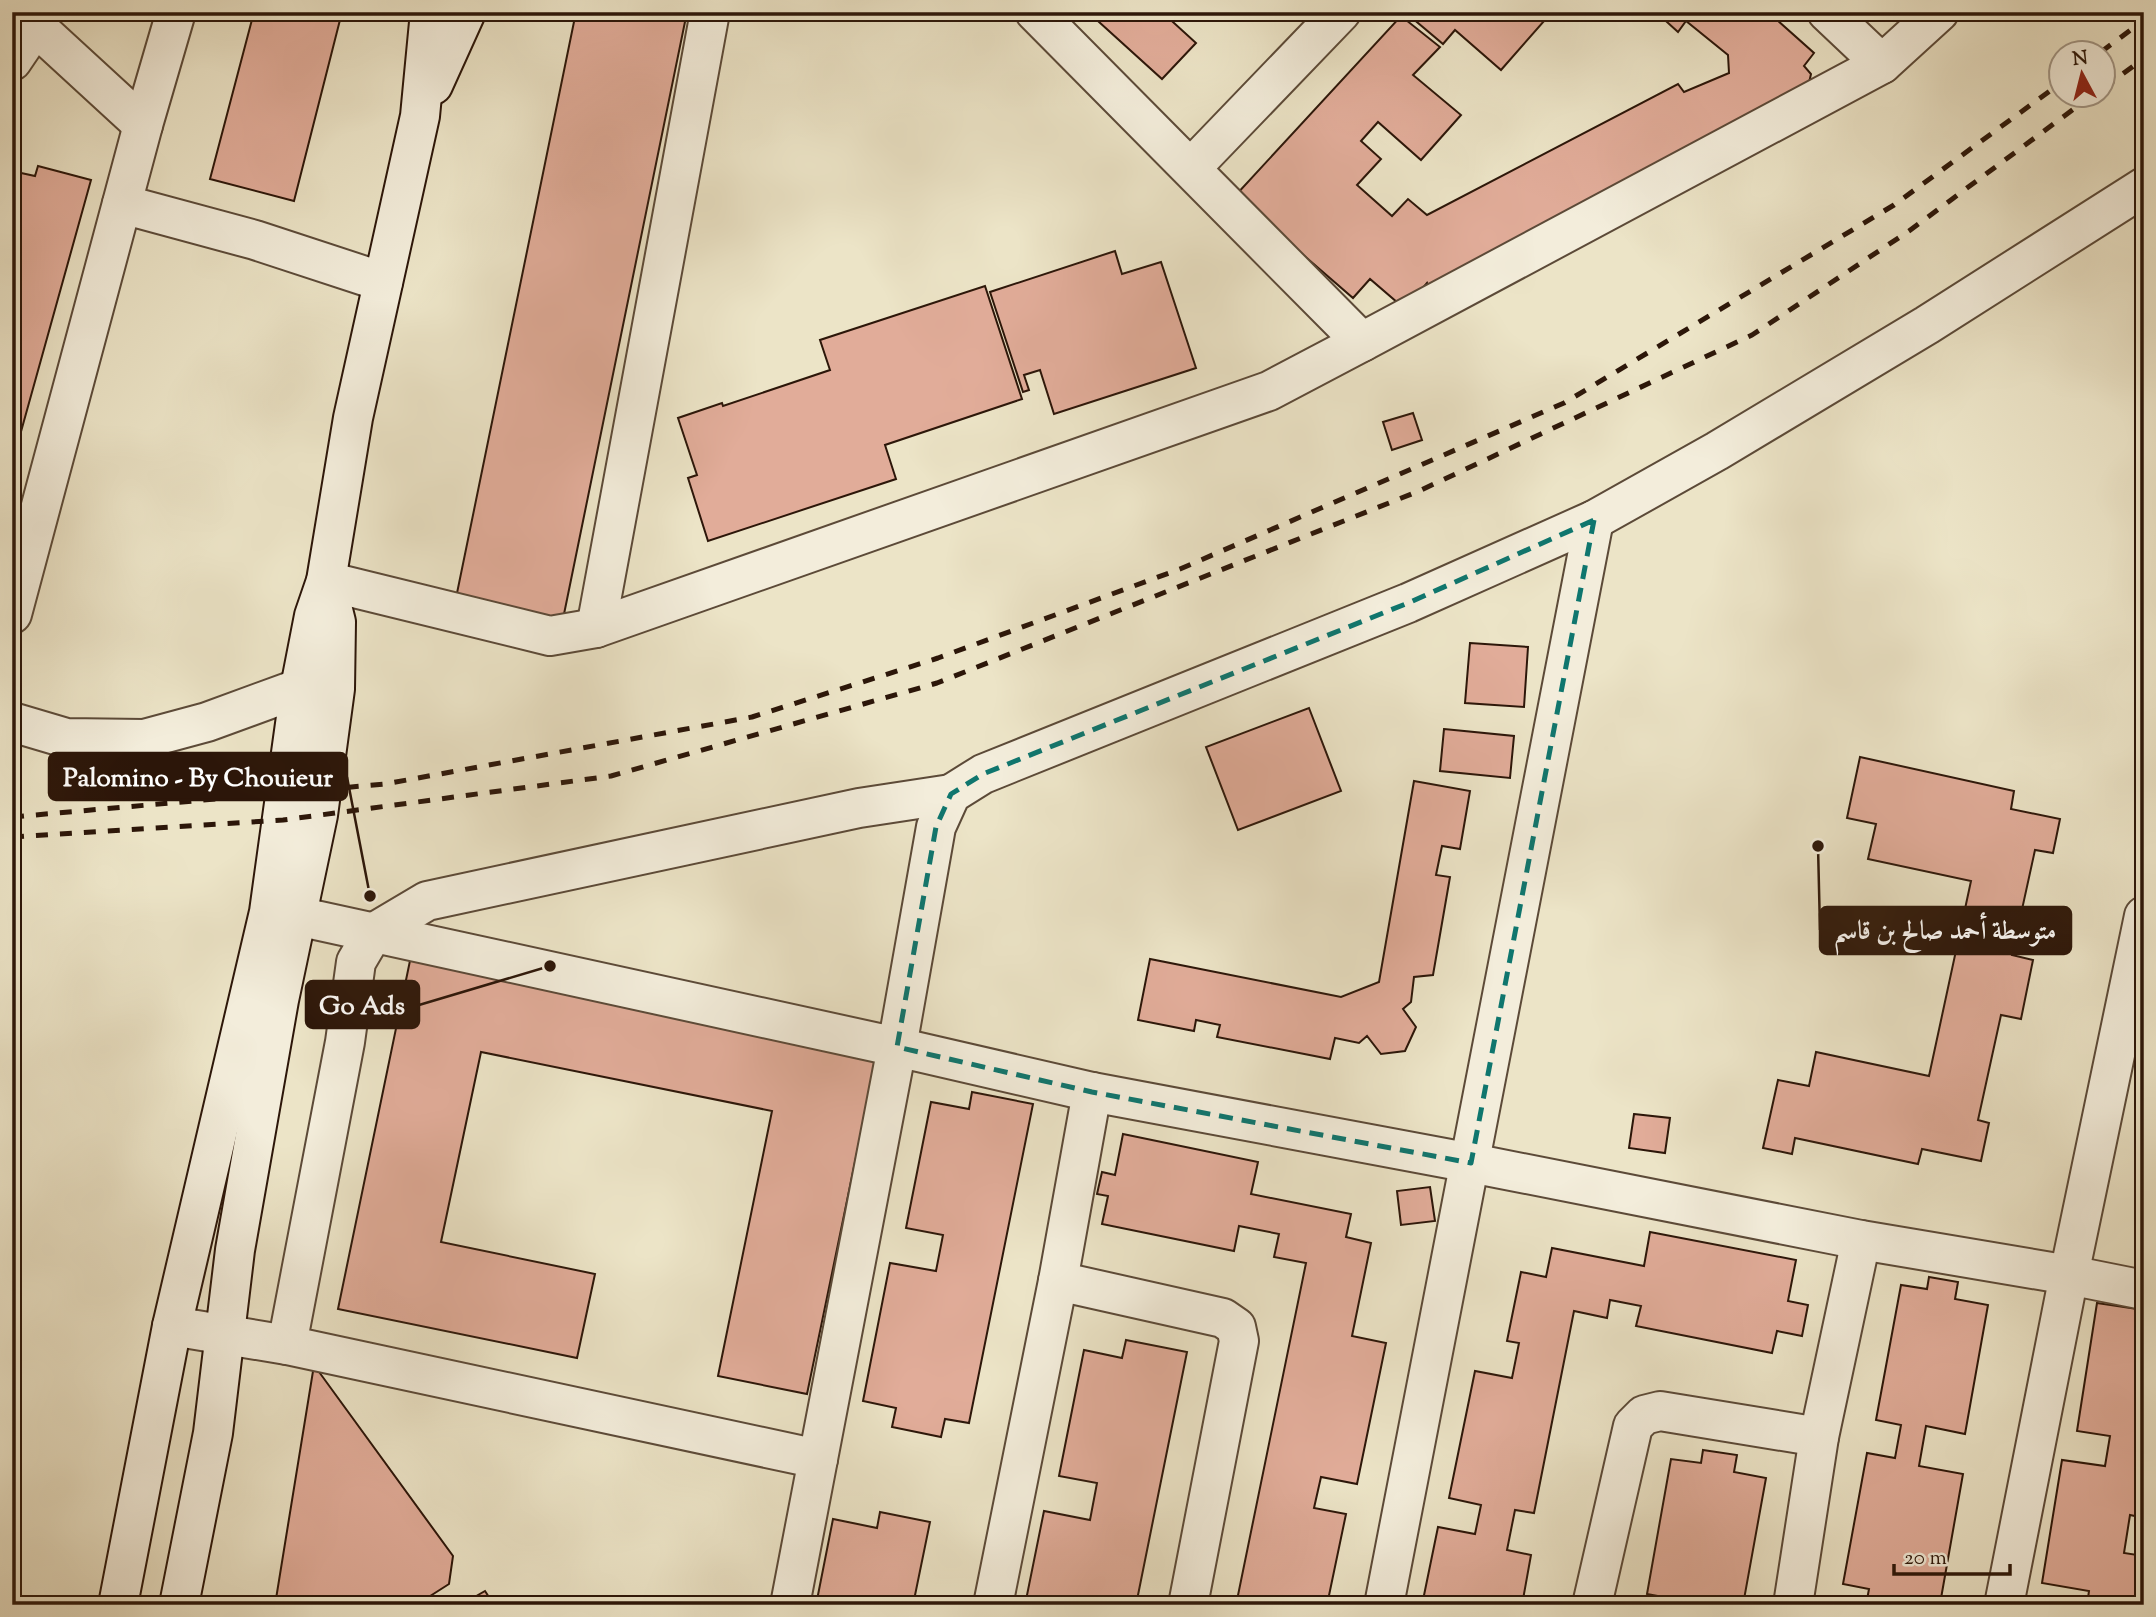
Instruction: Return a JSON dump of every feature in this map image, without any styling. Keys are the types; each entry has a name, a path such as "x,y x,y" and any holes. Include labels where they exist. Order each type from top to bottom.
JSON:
{"street":[{"path":"12,614 143,125 176,12"},
{"path":"118,1605 172,1326 269,912 300,688 314,616 326,581 353,418 420,116 430,12"},
{"path":"420,116 466,12"},
{"path":"596,628 710,12"},
{"path":"1035,12 1362,342"},
{"path":"1191,168 1341,12"},
{"path":"1827,12 1882,64"},
{"path":"326,581 550,636 596,628 1269,391 1882,64 1939,12"},
{"path":"12,61 28,20 143,125"},
{"path":"287,1345 345,1042 356,962 373,933 427,901 859,808 951,794 983,774 1408,603 1594,520 1717,451 1915,332 2144,187"},
{"path":"122,204 255,240 383,282"},
{"path":"1384,1605 1594,520"},
{"path":"179,1605 213,1433 234,1250 279,1000 318,816 335,689 336,622 326,581"},
{"path":"12,722 66,738 144,739 207,722 300,688"},
{"path":"790,1605 897,1047 936,827 951,794"},
{"path":"298,916 1092,1092 1861,1240 2144,1290"},
{"path":"2004,1605 2144,916"},
{"path":"993,1605 1058,1281 1092,1092"},
{"path":"1793,1605 1819,1437 1861,1240"},
{"path":"1058,1281 1223,1318 1236,1327 1240,1341 1188,1605"},
{"path":"172,1326 287,1345 818,1459"},
{"path":"1592,1605 1633,1426 1644,1415 1660,1410 1819,1437"}],"highlighted area":[{"path":"1594,520 1471,1163 1092,1092 897,1047 936,827 951,794 983,774 1408,603"}],"building":[{"path":"254,12 342,12 294,201 210,179"},
{"path":"576,12 687,12 563,619 456,598"},
{"path":"1088,12 1162,12 1196,43 1162,79"},
{"path":"1405,12 1552,12 1501,70 1455,30 1443,44"},
{"path":"1656,12 1768,12 1814,53 1804,66 1811,74 1806,96 1430,291 1427,283 1405,309 1370,279 1353,298 1235,196 1401,16 1440,47 1413,75 1461,115 1421,160 1378,122 1361,141 1381,159 1357,185 1392,216 1408,199 1427,215 1678,84 1684,92 1729,73 1728,55 1686,21 1678,32"},
{"path":"38,166 91,180 12,464 12,171 35,176"},
{"path":"1115,251 1122,274 1161,262 1196,368 1054,414 1040,370 1024,375 1029,390 1023,392 990,292"},
{"path":"985,286 1022,399 885,445 896,479 708,541 688,478 697,475 678,418 722,403 723,406 830,370 820,340"},
{"path":"1413,413 1422,440 1392,450 1383,422"},
{"path":"1470,643 1528,647 1524,707 1465,703"},
{"path":"1309,708 1341,791 1238,830 1206,747"},
{"path":"1444,729 1514,736 1510,778 1440,771"},
{"path":"1860,757 2014,791 2011,809 2060,819 2053,853 2035,850 2012,955 2033,960 2021,1019 2001,1015 1978,1120 1989,1123 1981,1161 1922,1149 1918,1164 1795,1138 1792,1154 1763,1148 1778,1080 1809,1086 1816,1052 1929,1076 1971,881 1868,859 1876,824 1847,818"},
{"path":"1414,781 1470,791 1460,849 1442,846 1436,875 1450,877 1433,975 1414,977 1411,1002 1403,1009 1416,1027 1405,1051 1381,1054 1367,1036 1359,1043 1335,1038 1330,1059 1217,1037 1220,1025 1196,1020 1194,1031 1138,1020 1150,959 1341,997 1379,982"},
{"path":"412,951 878,1051 807,1394 718,1376 772,1111 481,1052 441,1242 595,1274 577,1358 338,1309"},
{"path":"972,1092 1033,1104 969,1423 945,1419 941,1437 892,1427 896,1408 863,1401 890,1263 936,1271 943,1235 906,1228 931,1102 969,1109"},
{"path":"1634,1114 1670,1118 1665,1153 1629,1148"},
{"path":"1123,1134 1258,1162 1251,1194 1351,1214 1346,1237 1371,1243 1352,1336 1386,1343 1357,1484 1321,1477 1314,1508 1346,1514 1327,1605 1236,1605 1306,1263 1274,1257 1279,1234 1239,1226 1234,1251 1102,1224 1108,1196 1097,1194 1102,1172 1115,1175"},
{"path":"1430,1187 1435,1221 1401,1225 1397,1191"},
{"path":"1650,1232 1796,1260 1788,1301 1808,1305 1802,1336 1777,1331 1772,1353 1636,1326 1641,1306 1610,1300 1607,1318 1574,1311 1534,1513 1515,1510 1507,1550 1531,1555 1522,1605 1422,1605 1438,1527 1475,1534 1481,1505 1449,1498 1475,1371 1512,1378 1519,1343 1507,1341 1521,1272 1546,1277 1552,1248 1644,1266"},
{"path":"1929,1277 1958,1282 1955,1299 1988,1305 1965,1434 1926,1426 1919,1466 1963,1474 1940,1604 1905,1598 1903,1605 1866,1605 1869,1589 1843,1584 1867,1453 1895,1458 1901,1425 1876,1420 1901,1285 1927,1289"},
{"path":"2097,1303 2144,1310 2144,1414 2139,1443 2144,1444 2144,1518 2130,1515 2124,1553 2144,1556 2138,1605 2087,1605 2089,1591 2042,1583 2062,1460 2105,1466 2110,1436 2077,1431"},
{"path":"1126,1340 1187,1352 1136,1605 1025,1605 1044,1511 1090,1520 1097,1483 1059,1476 1084,1350 1122,1358"},
{"path":"314,1365 453,1556 449,1584 416,1605 275,1605"},
{"path":"1703,1450 1737,1455 1734,1472 1766,1478 1743,1605 1707,1601 1707,1605 1680,1605 1680,1600 1647,1594 1671,1459 1701,1463"},
{"path":"880,1512 930,1522 913,1605 816,1605 833,1519 877,1528"},
{"path":"485,1591 494,1605 447,1605 460,1597 471,1599"}],"railway":[{"path":"2118,39 2144,20"},
{"path":"2118,78 2144,58"},
{"path":"12,817 385,784 752,717 938,658 1180,569 1564,403 1894,205 2048,92"},
{"path":"12,837 283,820 611,776 937,683 1419,491 1752,335 1909,231 2075,108"}],"place":[{"name":"متوسطة أحمد صالح بن قاسم","path":"1818,846"},
{"name":"Palomino - By Chouieur","path":"370,896"},
{"name":"Go Ads","path":"550,966"}]}
